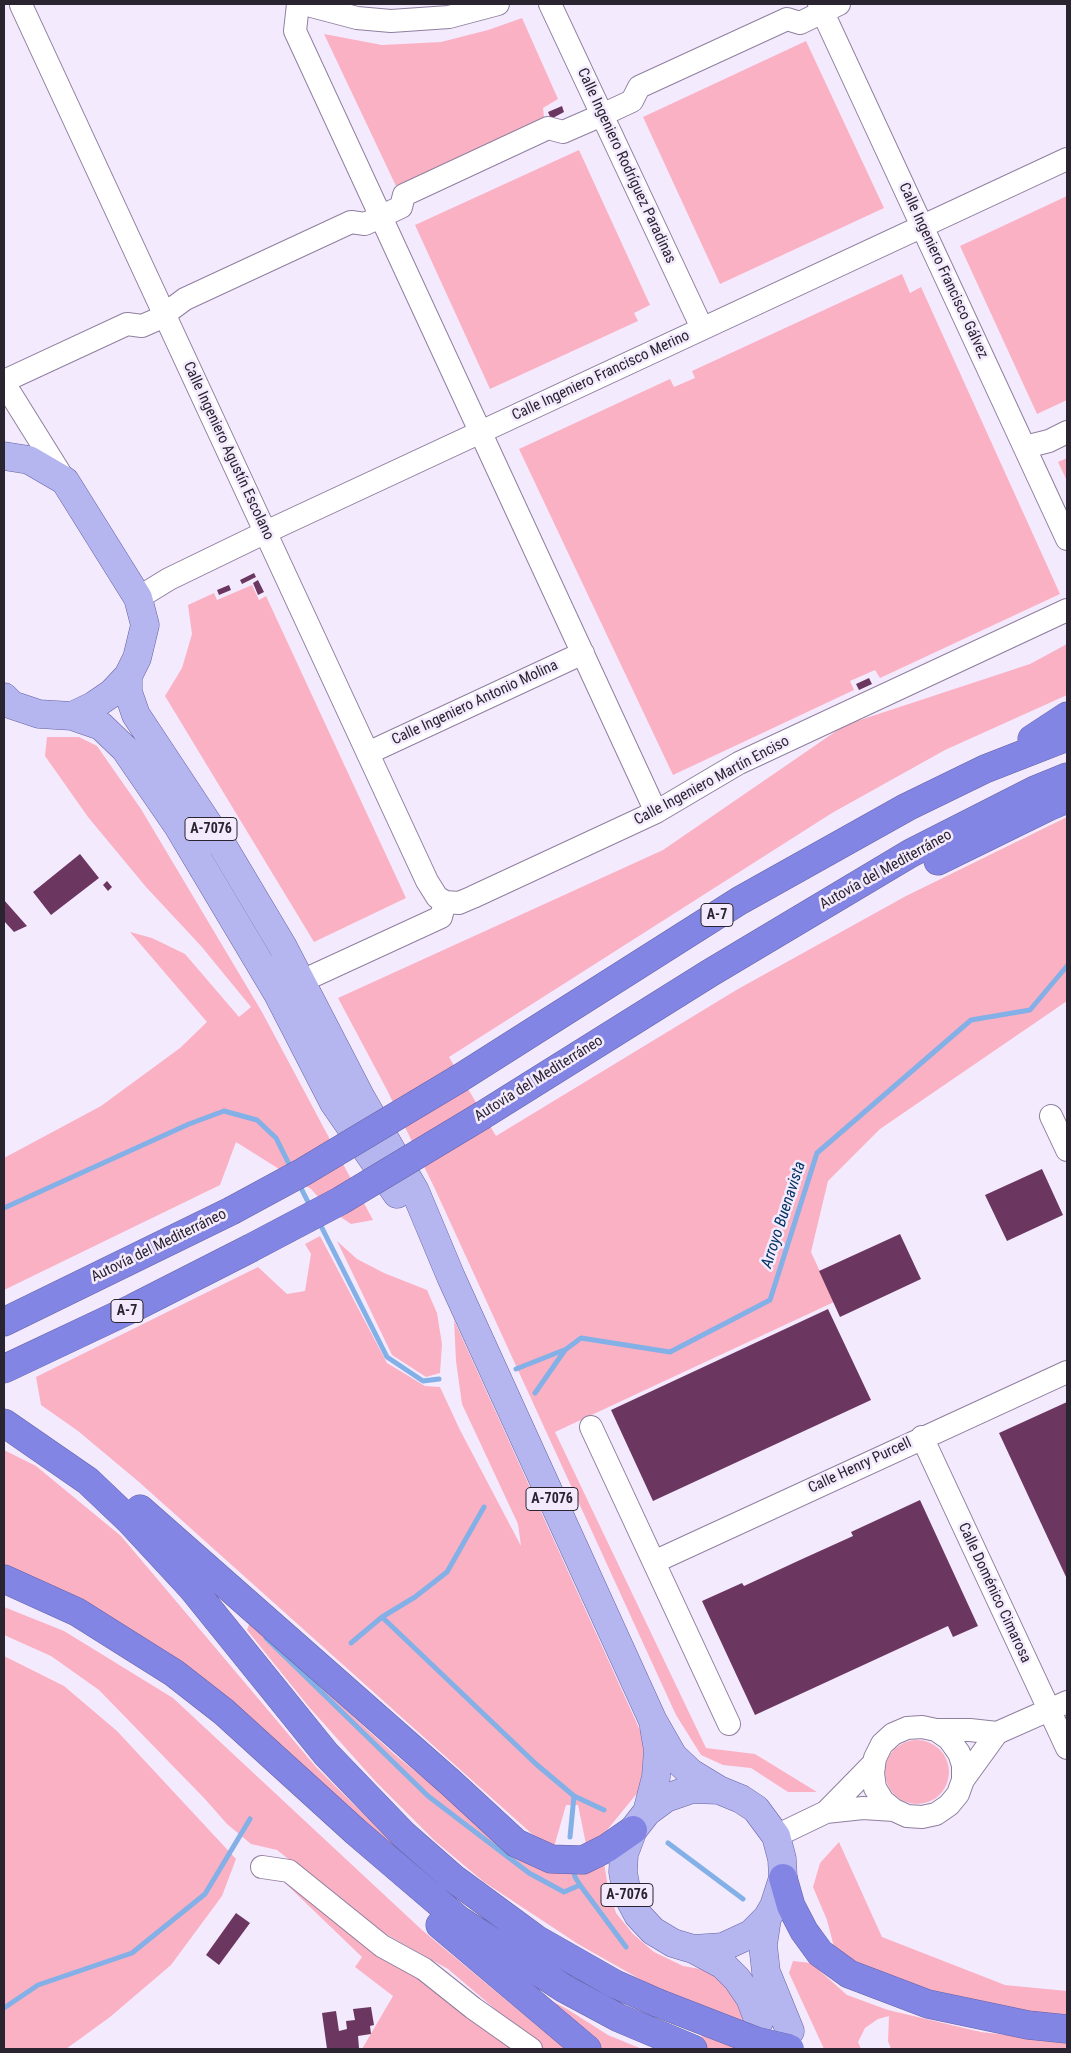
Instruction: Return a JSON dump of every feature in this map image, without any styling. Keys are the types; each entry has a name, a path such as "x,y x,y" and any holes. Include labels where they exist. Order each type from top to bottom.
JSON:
{"highway":[{"path":"985,769 1067,716"},
{"name":"Autovía del Mediterráneo","path":"4,1322 231,1210 327,1158 460,1078 739,901 907,807 985,769 1067,737"},
{"name":"Autovía del Mediterráneo","path":"4,1369 133,1308 340,1200 483,1115 710,973 911,854 1035,790 1067,777"},
{"path":"710,973 1048,806 1067,799"},
{"path":"4,1423 88,1481 139,1508 451,1783 516,1843 550,1859 583,1860 607,1848 640,1821"},
{"path":"88,1481 129,1520 192,1588 326,1754 404,1834 453,1878 536,1939 614,1984 747,2037 790,2040"},
{"path":"4,1579 77,1612 174,1673 224,1712 356,1832 459,1920 572,1993 619,2018 683,2046"},
{"path":"356,1832 388,1879 512,1988 587,2049"},
{"path":"783,1878 791,1906 804,1931 820,1953 849,1974 928,2004 1028,2025 1067,2029"}],"main road":[{"path":"4,456 29,460 65,481 138,598 145,625 137,658 128,676 106,698 72,716"},
{"name":"A-7076","path":"128,676 128,692 136,714 224,848 302,981 360,1096 415,1191 451,1276 653,1721 674,1756 691,1773 719,1790 742,1799 756,1809 776,1836 782,1859 783,1878 774,1906 767,1918 751,1934 723,1947 693,1949"},
{"name":"A-7076","path":"4,697 12,705 39,714 72,716 101,726 125,749 178,826 278,994 334,1103 451,1276"},
{"name":"A-7076","path":"653,1721 658,1750 656,1777 640,1821 624,1854 623,1872 627,1894 638,1916 653,1931 673,1943 693,1949 723,1965 737,1979 750,1998 760,2022"},
{"name":"A-7076","path":"640,1821 666,1798 692,1789 719,1790"},
{"name":"A-7076","path":"767,1918 762,1945 766,1972 790,2040"}],"street":[{"path":"298,4 295,31 656,812"},
{"path":"304,4 357,18 391,21 449,17 498,4"},
{"name":"Calle Ingeniero Rodríguez Paradinas","path":"550,4 702,328"},
{"path":"65,481 4,382 127,324 142,326 165,316 185,299 351,222 365,224 401,208 404,195 548,128 564,132 632,101 639,87 787,19 800,23 827,6"},
{"name":"Calle Ingeniero Francisco Gálvez","path":"827,6 922,226 1067,538"},
{"name":"Calle Ingeniero Agustín Escolano","path":"16,7 165,316 427,882 441,899"},
{"name":"Calle Ingeniero Francisco Merino","path":"138,598 169,579 266,532 1067,160"},
{"path":"1025,447 1049,441 1067,432"},
{"name":"Calle Ingeniero Martín Enciso","path":"441,899 459,902 473,897 656,812 739,763 1067,610"},
{"name":"Calle Ingeniero Antonio Molina","path":"368,753 583,653"},
{"path":"302,981 441,917 441,899"},
{"path":"1051,1116 1067,1150"},
{"name":"Calle Henry Purcell","path":"654,1562 922,1437 1067,1372"},
{"path":"591,1427 729,1724"},
{"name":"Calle Doménico Cimarosa","path":"922,1437 1058,1706 1067,1748"},
{"path":"997,1733 963,1780 958,1794 936,1814 922,1817 907,1816 894,1810 883,1800 875,1788 874,1762 882,1744 893,1734 914,1727 997,1733 1058,1706"},
{"path":"936,1730 949,1739 959,1752 963,1765 963,1780"},
{"path":"826,1812 874,1762"},
{"path":"776,1836 826,1812 863,1808 894,1810"},
{"path":"262,1867 289,1871 382,1946 424,1969 473,2008 531,2049"}],"shaded area":[{"path":"522,18 558,99 543,108 544,117 396,186 324,34 382,45 441,42 488,30"},
{"path":"806,41 884,208 720,284 643,117"},
{"path":"579,150 650,305 634,313 638,321 490,389 415,225"},
{"path":"1067,196 1067,400 1037,414 960,246"},
{"path":"902,274 910,293 921,287 1060,594 880,678 875,670 850,681 854,690 673,775 519,449 670,379 674,387 695,378 692,371"},
{"path":"1067,458 1067,481 1058,462"},
{"path":"252,585 259,600 266,596 406,898 314,942 165,696 182,668 192,634 188,605 214,593 217,600"},
{"path":"1067,644 1067,695 945,750 832,813 449,1057 496,1136 738,989 906,896 1067,817 1067,1001 880,1129 828,1181 811,1252 834,1302 555,1432 706,1748 755,1754 817,1792 788,1792 751,1768 723,1765 701,1755 676,1715 435,1189 387,1090 338,998 663,850 845,725 1030,664"},
{"path":"47,737 79,737 97,746 141,809 262,1012 373,1220 351,1224 330,1210 311,1189 236,1142 220,1185 4,1290 4,1158 101,1106 180,1048 207,1022 130,932 152,938 185,954 239,1017 251,1007 201,946 146,887 88,817 45,756"},
{"path":"320,1236 387,1363 425,1386 440,1387 460,1430 521,1546 518,1524 462,1404 456,1361 454,1320 644,1739 647,1781 603,1835 586,1844 578,1805 566,1805 554,1847 532,1834 139,1482 78,1431 41,1405 36,1377 258,1267 287,1294 305,1291 311,1254 305,1244"},
{"path":"337,1241 357,1259 384,1273 427,1290 437,1313 442,1344 440,1373 426,1377 392,1355"},
{"path":"4,1450 36,1466 121,1536 316,1767 409,1859 405,1862 284,1747 164,1650 71,1594 4,1568"},
{"path":"4,1607 64,1631 173,1698 422,1930 565,2049 542,2049 448,1969 375,1928 277,1850 251,1844 227,1824 99,1690 51,1656 4,1635"},
{"path":"250,1622 394,1754 532,1866 556,1873 604,1862 608,1888 616,1913 633,1934 654,1952 683,1966 700,1969 717,1977 738,2003 756,2049 706,2049 690,2001 652,1986 578,1944 484,1882 435,1841 376,1782 309,1707 247,1630"},
{"path":"4,1656 64,1686 117,1731 236,1859 222,1896 171,1965 110,2017 66,2049 4,2049"},
{"path":"911,1740 923,1740 940,1749 947,1760 949,1772 947,1784 940,1795 923,1804 911,1804 899,1799 890,1790 885,1778 885,1766 890,1754 899,1745"},
{"path":"839,1842 882,1937 1005,1985 1067,1991 1067,2016 1018,2012 948,1999 858,1965 834,1947 827,1920 813,1887 820,1863"},
{"path":"284,1882 299,1889 365,1947 422,1980 474,2023 512,2049 362,2049 393,1996 355,1967 362,1957"},
{"path":"793,1961 811,1963 847,1995 888,2010 981,2032 1067,2042 1067,2049 891,2049 888,2041 889,2016 878,2019 865,2028 858,2042 861,2049 824,2049 789,1973"},
{"path":"515,1981 567,2009 608,2035 642,2049 600,2049"}],"building":[{"path":"562,106 564,112 551,119 548,112"},
{"path":"254,573 256,577 242,584 240,580"},
{"path":"258,580 264,592 258,595 253,583"},
{"path":"229,585 231,590 219,595 217,590"},
{"path":"869,678 872,684 859,690 856,684"},
{"path":"80,854 99,878 51,915 33,892"},
{"path":"107,881 112,887 108,891 103,885"},
{"path":"4,900 27,926 14,932 4,921"},
{"path":"1042,1169 1063,1215 1007,1241 985,1195"},
{"path":"900,1234 921,1279 840,1317 819,1271"},
{"path":"828,1309 871,1400 653,1501 611,1410"},
{"path":"1067,1402 1067,1579 999,1433"},
{"path":"920,1500 978,1626 953,1637 948,1626 755,1715 702,1601 742,1583 744,1586 853,1536 851,1532"},
{"path":"236,1913 250,1923 219,1965 206,1955"},
{"path":"371,2007 374,2025 370,2026 371,2034 358,2036 359,2048 327,2049 322,2013 336,2011 339,2031 347,2029 346,2021 355,2020 353,2009"}],"waterway":[{"name":"Arroyo Buenavista","path":"535,1393 565,1350 581,1338 670,1352 770,1300 817,1153 971,1020 1030,1010 1067,966"},
{"path":"4,1208 189,1124 224,1111 257,1120 276,1138 292,1170"},
{"path":"299,1184 311,1208"},
{"path":"319,1222 387,1357 423,1381 439,1379"},
{"path":"516,1369 564,1350"},
{"name":"Arroyo Buenavista","path":"351,1643 382,1617 415,1597 447,1572 484,1507"},
{"path":"382,1617 536,1764 574,1796 604,1810"},
{"path":"266,1638 428,1796 529,1873 564,1892 580,1885"},
{"path":"570,1837 574,1796"},
{"name":"Arroyo Buenavista","path":"4,2008 38,1985 132,1953 205,1894 250,1819"},
{"path":"668,1843 743,1899"},
{"path":"574,1871 580,1885 626,1947"}]}
